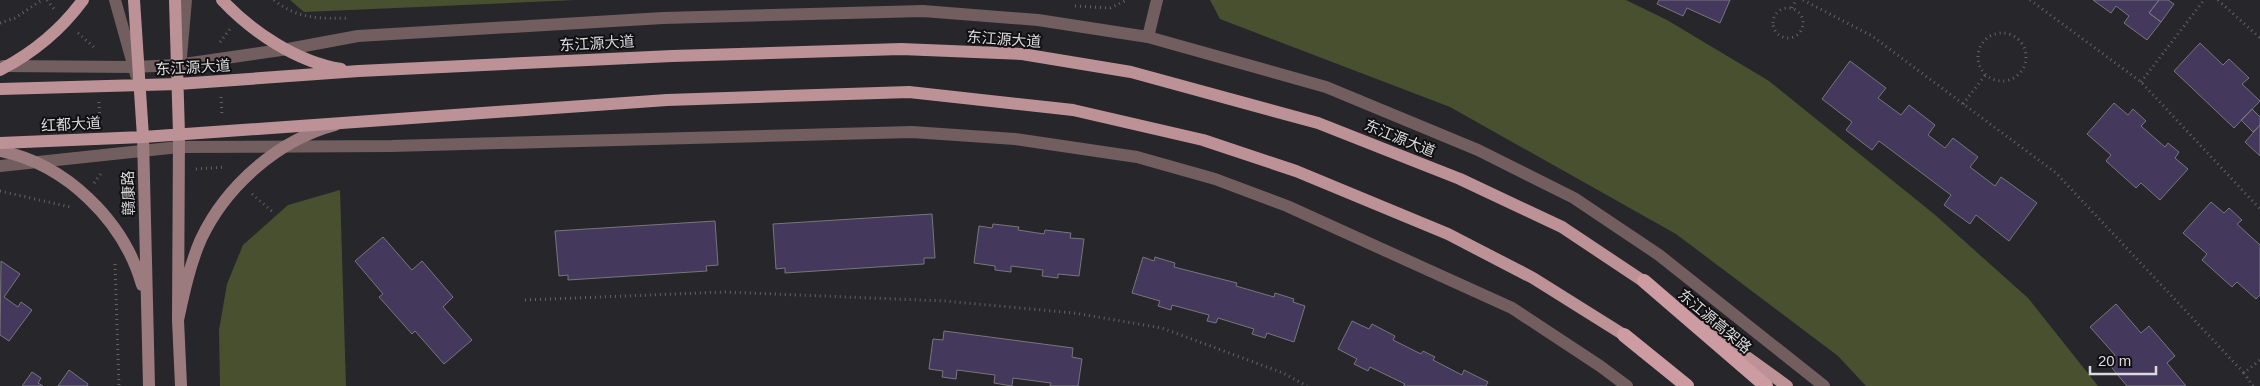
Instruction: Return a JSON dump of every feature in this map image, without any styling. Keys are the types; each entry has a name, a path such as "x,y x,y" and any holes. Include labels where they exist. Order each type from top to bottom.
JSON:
{"highway":[{"name":"东江源高架路","path":"1644,281 1766,386"},
{"path":"1624,335 1687,386"}],"main road":[{"path":"3,67 40,46 59,28 83,0"},
{"name":"赣康路","path":"134,0 135,67 139,86 143,137 149,386"},
{"path":"175,0 178,64 178,320 181,386"},
{"path":"222,0 263,35 288,49 311,60 337,68 359,71"},
{"name":"东江源大道","path":"139,86 220,82 359,71 672,56 891,49 1022,54 1131,72 1318,123 1460,179 1562,227 1644,281 1787,386"},
{"path":"0,89 139,86"},
{"path":"143,137 179,141 223,131 355,120 667,100 909,92 1073,110 1203,140 1305,175 1448,234 1533,278 1624,335 1678,386"},
{"path":"178,320 193,260 213,218 243,179 262,162 287,146 330,126 355,120"},
{"name":"红都大道","path":"0,143 143,137"},
{"path":"0,151 36,163 70,182 88,197 119,233 130,254 146,298"}],"street":[{"path":"115,0 135,67"},
{"path":"178,64 186,0"},
{"path":"1148,37 1157,0"},
{"path":"3,67 135,67 178,64 288,49 358,36 643,19 923,11 1038,20 1148,37 1326,87 1478,150 1574,198 1659,256 1824,386"},
{"path":"0,166 143,150 179,141 224,146 392,146 912,132 1015,139 1137,157 1214,179 1287,206 1512,308 1627,386"}],"path":[{"path":"0,23 15,18 42,0"},
{"path":"1792,8 1796,0"},
{"path":"1804,0 1872,36 2056,173 2244,374 2253,386"},
{"path":"2030,0 2141,82 2260,209"},
{"path":"2141,82 2204,0"},
{"path":"2218,0 2260,38"},
{"path":"1785,8 1792,8 1802,18 1801,31 1796,36 1782,38 1773,28 1774,15 1785,8"},
{"path":"2002,33 2018,39 2026,54 2026,63 2022,70 2009,80 2001,81 1986,74 1981,68 1979,52 1987,38 2002,33"},
{"path":"219,43 219,59"},
{"path":"96,49 96,66"},
{"path":"1963,104 1986,74"},
{"path":"220,82 223,131"},
{"path":"98,87 100,138"},
{"path":"224,146 225,167"},
{"path":"101,155 102,173"},
{"path":"0,191 69,206 76,211"},
{"path":"114,257 119,386"},
{"path":"525,300 725,292 945,301 1074,313 1162,328 1282,373 1307,386"},
{"path":"2244,374 2260,360"}],"green space":[{"path":"290,0 576,0 304,12"},
{"path":"1210,0 1626,0 1667,20 1769,81 1934,214 2028,298 2098,386 1866,386 1838,356 1676,234 1450,107 1220,19"},
{"path":"340,190 346,386 220,386 219,330 227,284 243,245 288,205"}],"building":[{"path":"1659,0 1730,0 1720,23 1687,8 1683,16 1657,4"},
{"path":"2093,0 2159,0 2149,13 2161,22 2147,40 2124,23 2129,16 2116,6 2111,13"},
{"path":"2159,0 2168,0 2174,4 2161,22 2149,13"},
{"path":"2200,43 2223,65 2229,59 2249,78 2242,84 2260,101 2234,128 2174,71"},
{"path":"1850,61 1886,88 1878,98 1901,115 1909,105 1935,125 1928,135 1945,148 1953,138 1978,157 1970,167 1995,186 2001,177 2037,203 2009,241 1976,215 1970,224 1944,205 1951,195 1879,141 1872,150 1846,130 1852,122 1822,99"},
{"path":"2114,103 2128,115 2133,109 2146,121 2141,126 2165,147 2168,143 2179,152 2175,158 2188,169 2160,200 2141,183 2136,188 2106,161 2111,155 2087,134"},
{"path":"2252,109 2260,117 2260,125 2253,132 2241,120"},
{"path":"2260,125 2260,156 2245,142"},
{"path":"2211,202 2224,213 2229,208 2242,220 2237,224 2260,245 2260,295 2256,299 2237,282 2232,287 2202,260 2207,254 2183,233"},
{"path":"932,214 935,258 924,258 924,264 785,273 785,268 776,269 773,224"},
{"path":"715,221 718,265 706,266 707,271 568,280 568,275 559,276 555,231"},
{"path":"993,224 1019,227 1018,230 1044,234 1045,230 1071,233 1070,238 1084,239 1079,276 1058,274 1058,278 1042,276 1043,270 1011,266 1011,272 995,270 995,266 974,263 979,226 992,228"},
{"path":"383,237 412,270 422,261 453,297 443,307 472,340 444,364 415,331 412,334 379,297 383,294 355,261"},
{"path":"1143,257 1154,261 1155,257 1175,263 1174,267 1237,283 1236,286 1274,297 1275,293 1294,299 1293,302 1305,306 1294,342 1267,333 1265,338 1252,334 1254,329 1218,318 1216,323 1207,321 1209,315 1172,305 1171,310 1158,306 1160,301 1132,293"},
{"path":"1,261 20,274 4,297 18,307 21,302 32,310 9,341 0,335"},
{"path":"2116,304 2141,333 2149,326 2175,356 2167,363 2186,386 2127,386 2107,362 2115,355 2090,327"},
{"path":"1352,321 1369,329 1372,324 1395,336 1393,340 1421,354 1423,351 1435,357 1433,360 1462,375 1464,370 1488,382 1486,386 1403,386 1405,384 1370,367 1368,371 1354,364 1357,359 1338,349"},
{"path":"944,331 1073,348 1072,357 1082,359 1078,386 1050,386 1051,383 1013,378 1012,386 994,383 995,375 957,370 956,379 942,377 943,371 929,369 933,339 943,340"},
{"path":"69,370 88,384 87,386 58,386"},
{"path":"32,372 41,378 38,383 43,386 22,386"}]}
